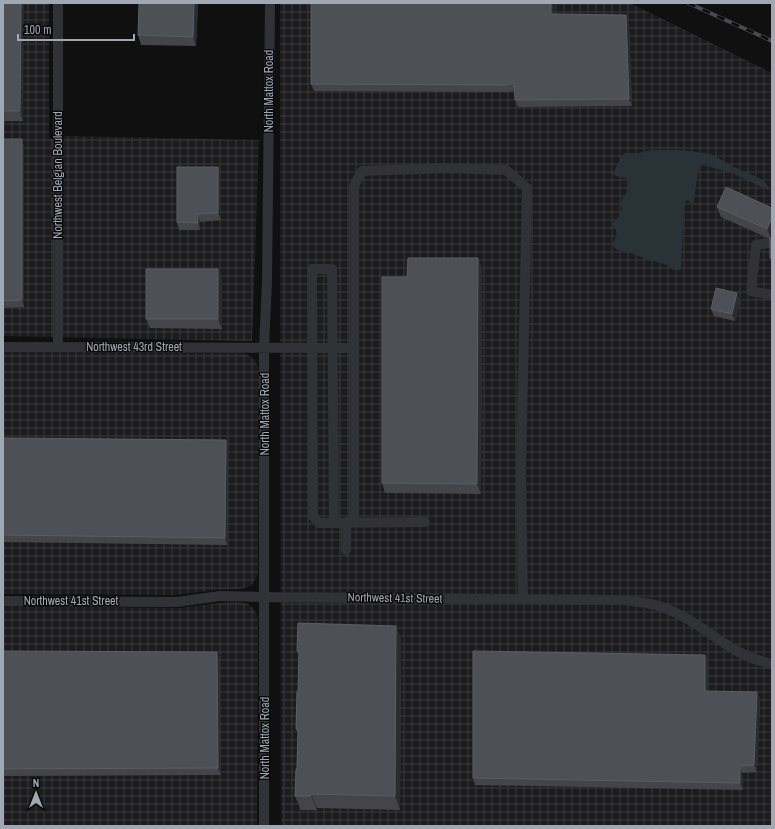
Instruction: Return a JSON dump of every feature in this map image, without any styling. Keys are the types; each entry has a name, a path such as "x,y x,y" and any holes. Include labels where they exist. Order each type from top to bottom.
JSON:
{"street":[{"name":"Northwest Belgian Boulevard","path":"58,3 58,347"},
{"name":"North Mattox Road","path":"264,826 264,347 268,282 270,3"},
{"path":"346,523 354,518 354,186 362,171 447,168 506,170 527,188 521,472 523,599"},
{"path":"772,242 756,245 751,291 772,295"},
{"path":"334,522 332,269 312,269 313,516 319,523 425,522"},
{"name":"Northwest 43rd Street","path":"3,347 354,348"},
{"path":"346,523 346,550"},
{"name":"Northwest 41st Street","path":"3,601 177,602 220,596 622,600 639,602 673,611 737,651 760,661 772,664"}],"shaded area":[{"path":"3,3 49,3 49,139 67,136 259,140 252,341 3,336"},
{"path":"280,3 630,3 772,73 772,826 281,826"},
{"path":"651,150 681,150 711,154 734,167 755,176 766,183 770,191 732,173 703,165 699,167 693,206 688,200 684,202 681,270 674,270 667,265 617,250 612,245 616,237 616,231 613,223 622,211 622,206 620,203 628,188 626,178 613,174 624,153 639,153"},
{"path":"3,351 240,353 246,354 254,359 258,366 259,376 258,572 252,585 240,589 216,590 175,595 3,594"},
{"path":"230,602 248,604 255,611 258,622 257,826 3,826 3,606 179,608"}],"building":[{"path":"3,3 21,3 20,111 3,111"},
{"path":"139,3 194,3 193,37 138,35"},
{"path":"311,3 551,3 551,14 626,15 629,99 515,100 514,83 505,85 311,84"},
{"path":"3,139 22,139 22,300 3,301"},
{"path":"177,167 218,167 218,213 197,214 198,223 177,222"},
{"path":"726,187 772,208 772,218 767,229 717,207"},
{"path":"770,238 772,238 772,258 770,258"},
{"path":"408,258 478,258 477,484 382,483 382,277 407,277"},
{"path":"146,269 218,269 218,319 146,319"},
{"path":"716,288 737,293 732,314 711,309"},
{"path":"3,438 226,440 225,538 3,535"},
{"path":"298,623 396,626 395,796 311,794 311,796 295,796 298,729 296,729 299,651 297,651"},
{"path":"3,651 217,652 218,768 3,769"},
{"path":"473,651 705,655 705,691 757,692 754,765 740,766 740,783 473,778"}],"railway":[{"path":"688,3 772,41"}]}
